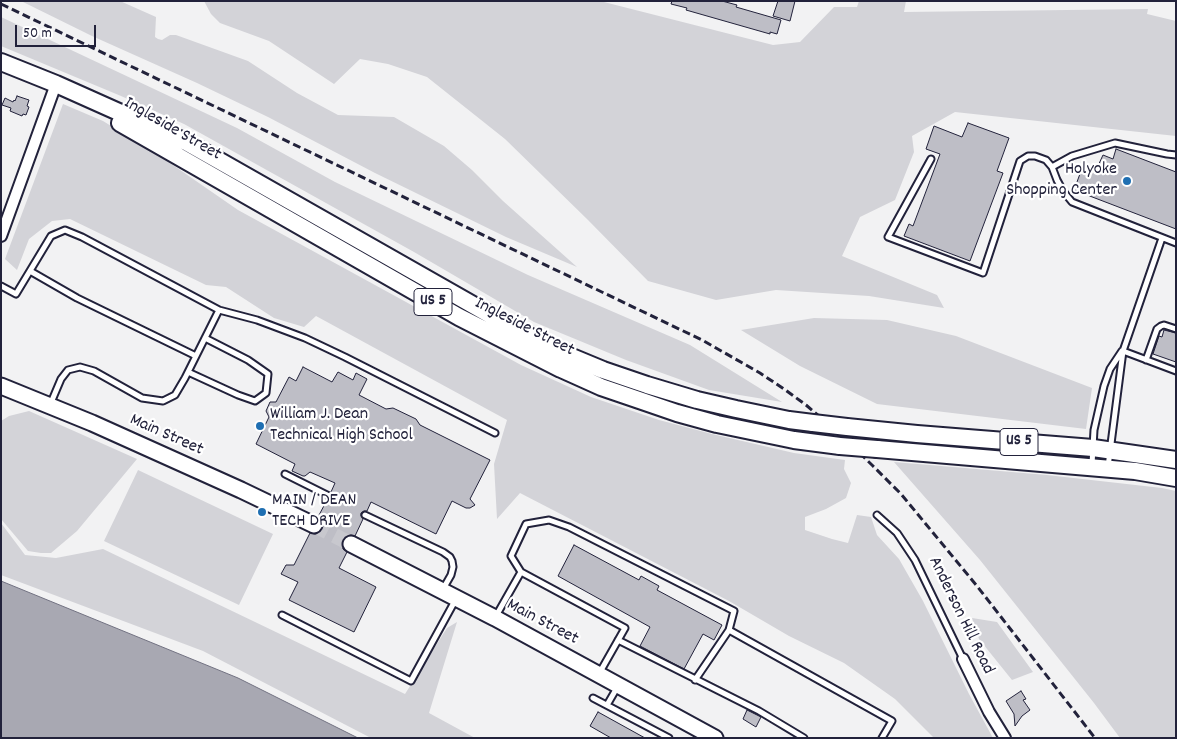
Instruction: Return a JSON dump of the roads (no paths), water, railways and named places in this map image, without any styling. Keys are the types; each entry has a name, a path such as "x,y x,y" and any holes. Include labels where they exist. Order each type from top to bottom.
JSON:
{"main road":[{"name":"Ingleside Street","path":"1,62 56,84 188,143 501,321 562,352 603,370 697,400 789,420 854,428 1093,448"},
{"name":"Ingleside Street","path":"56,84 96,109 458,317 561,369 601,386 645,402 717,424 794,440 840,446 1100,468"},
{"name":"Main Street","path":"1,386 92,423 314,525"},
{"name":"US 5","path":"1093,448 1176,460"},
{"name":"US 5","path":"1100,468 1135,471 1176,478"},
{"name":"Main Street","path":"351,544 495,618 708,736"}],"street":[{"path":"1,236 4,221 56,84"},
{"name":"Anderson Hill Road","path":"963,659 989,712 1005,738"}],"lane":[{"path":"1052,167 1072,156 1115,143 1176,155"},
{"path":"931,159 888,237 983,273 1020,161 1028,156 1035,156 1046,160 1052,167 1063,191 1072,202 1176,243"},
{"path":"1,286 16,294 51,236 65,230 82,236 219,310 257,320 305,338 495,433"},
{"path":"1100,468 1110,450 1122,351 1162,238"},
{"path":"30,271 77,298 196,356"},
{"path":"50,406 61,379 68,370 80,367 94,371 142,398 162,401 175,395 219,310"},
{"path":"1146,360 1157,329 1164,325 1176,329"},
{"path":"188,372 255,401 266,394 268,374 248,360 204,338"},
{"path":"1122,351 1176,371"},
{"path":"1100,468 1093,448 1094,430 1107,377 1122,351"},
{"path":"285,474 329,496"},
{"path":"365,515 450,557 453,567 442,591"},
{"name":"Anderson Hill Road","path":"877,515 897,533 915,560 963,659"},
{"path":"599,675 625,628 521,572 511,556 526,524 549,520 569,527 734,611 729,630 695,680"},
{"path":"495,618 521,572"},
{"path":"282,615 411,681 456,598"},
{"path":"729,630 892,720 882,738"},
{"path":"618,640 759,711 804,738"},
{"path":"607,706 618,685"},
{"path":"593,698 669,738"}],"tunnel":[{"path":"314,525 351,544"}],"railway":[{"path":"1,4 702,340 784,389 841,435 901,494 977,586 1095,738"}],"place":[{"name":"Holyoke Shopping Center","path":"1127,181"},
{"name":"William J. Dean Technical High School","path":"260,426"},
{"name":"MAIN / DEAN TECH DRIVE","path":"262,512"}]}
